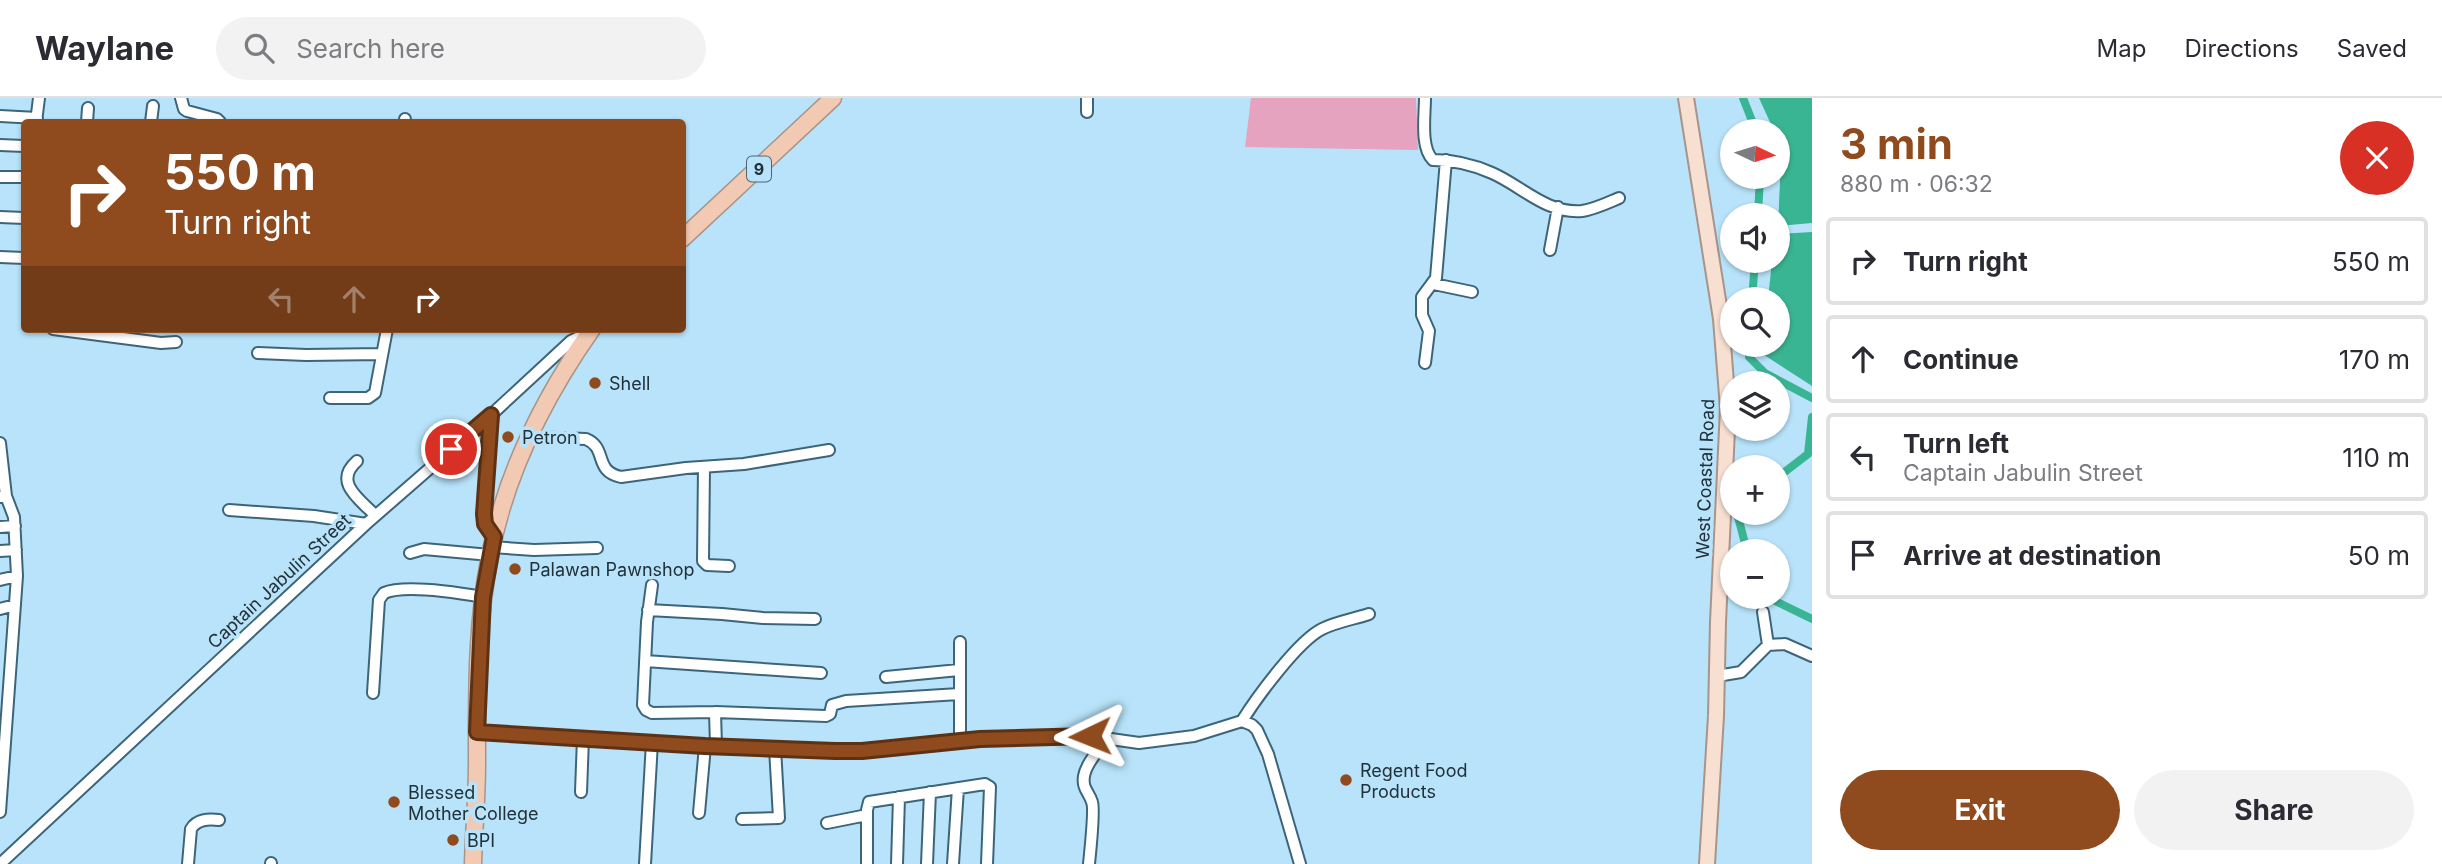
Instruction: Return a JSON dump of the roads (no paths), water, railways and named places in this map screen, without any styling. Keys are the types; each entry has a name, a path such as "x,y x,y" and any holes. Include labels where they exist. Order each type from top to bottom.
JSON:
{"highway":[{"name":"9","path":"686,235 833,98"},
{"path":"473,864 483,597 492,546 506,496 530,437 555,387 590,333"}],"main road":[{"name":"West Coastal Road","path":"1686,98 1721,319 1727,375 1728,446 1707,864"}],"street":[{"path":"36,119 39,98"},
{"path":"181,98 187,111 217,119"},
{"path":"1087,98 1087,112"},
{"path":"1425,98 1426,142 1429,156 1433,160 1447,160 1493,174 1531,198 1572,211 1586,210 1619,198"},
{"path":"151,119 153,106"},
{"path":"87,119 88,108"},
{"path":"0,116 27,119"},
{"path":"0,145 21,146"},
{"path":"1425,363 1429,331 1422,315 1422,305 1426,290 1434,284 1436,278 1447,160"},
{"path":"0,177 21,177"},
{"path":"1550,250 1558,207"},
{"path":"0,217 21,218"},
{"path":"0,257 21,258"},
{"path":"1434,284 1472,292"},
{"path":"84,333 161,343 176,342"},
{"path":"330,398 372,397 378,385 386,333"},
{"name":"Captain Jabulin Street","path":"0,864 375,515 491,415 571,341 587,333"},
{"path":"258,353 382,354"},
{"path":"491,415 484,514 492,546"},
{"path":"530,437 586,439 593,442 600,453 603,467 612,475 621,477 744,464 828,450"},
{"path":"0,443 5,498 15,526 17,576 5,706 0,812"},
{"path":"357,461 348,469 346,480 352,491 375,515"},
{"path":"704,467 703,561 707,565 729,566"},
{"path":"229,510 314,516 366,524"},
{"path":"0,527 15,526"},
{"path":"410,553 424,549 492,546 534,550 597,548"},
{"path":"0,551 16,550"},
{"path":"0,580 17,576"},
{"path":"652,586 648,610 643,705 652,713 826,716 832,705 846,701 959,694"},
{"path":"373,693 380,596 389,590 402,590 451,592 483,597"},
{"path":"0,609 15,604"},
{"path":"648,610 815,619"},
{"path":"1763,612 1768,645"},
{"path":"477,732 711,746 862,751 960,740 1102,736 1139,743 1199,735 1242,721 1266,685 1310,637 1329,626 1369,614"},
{"path":"960,642 960,740"},
{"path":"1717,676 1741,672 1768,645 1785,644 1812,656"},
{"path":"645,661 821,673"},
{"path":"886,677 959,670"},
{"path":"699,813 715,712"},
{"path":"1242,721 1257,730 1268,754 1300,864"},
{"path":"1089,864 1093,802 1087,796 1083,781 1089,763 1100,750 1102,736"},
{"path":"580,792 583,738"},
{"path":"645,864 652,743"},
{"path":"742,819 779,818 775,748"},
{"path":"867,864 869,802 985,784 990,788 986,864"},
{"path":"953,864 958,788"},
{"path":"927,864 930,792"},
{"path":"897,864 899,797"},
{"path":"827,823 867,815"},
{"path":"188,864 191,829 194,824 207,819 219,820"}],"waterway":[{"path":"1743,98 1751,119"},
{"path":"1759,189 1759,203"},
{"path":"1753,287 1754,273"},
{"path":"1749,357 1765,373 1812,398"},
{"path":"1790,468 1808,454 1812,417"},
{"path":"1740,525 1744,539"},
{"path":"1790,608 1812,619"}],"place":[{"name":"Shell","path":"595,383"},
{"name":"Petron","path":"508,437"},
{"name":"Palawan Pawnshop","path":"515,569"},
{"name":"Regent Food Products","path":"1346,780"},
{"name":"Blessed Mother College","path":"394,802"},
{"name":"BPI","path":"453,840"}]}
